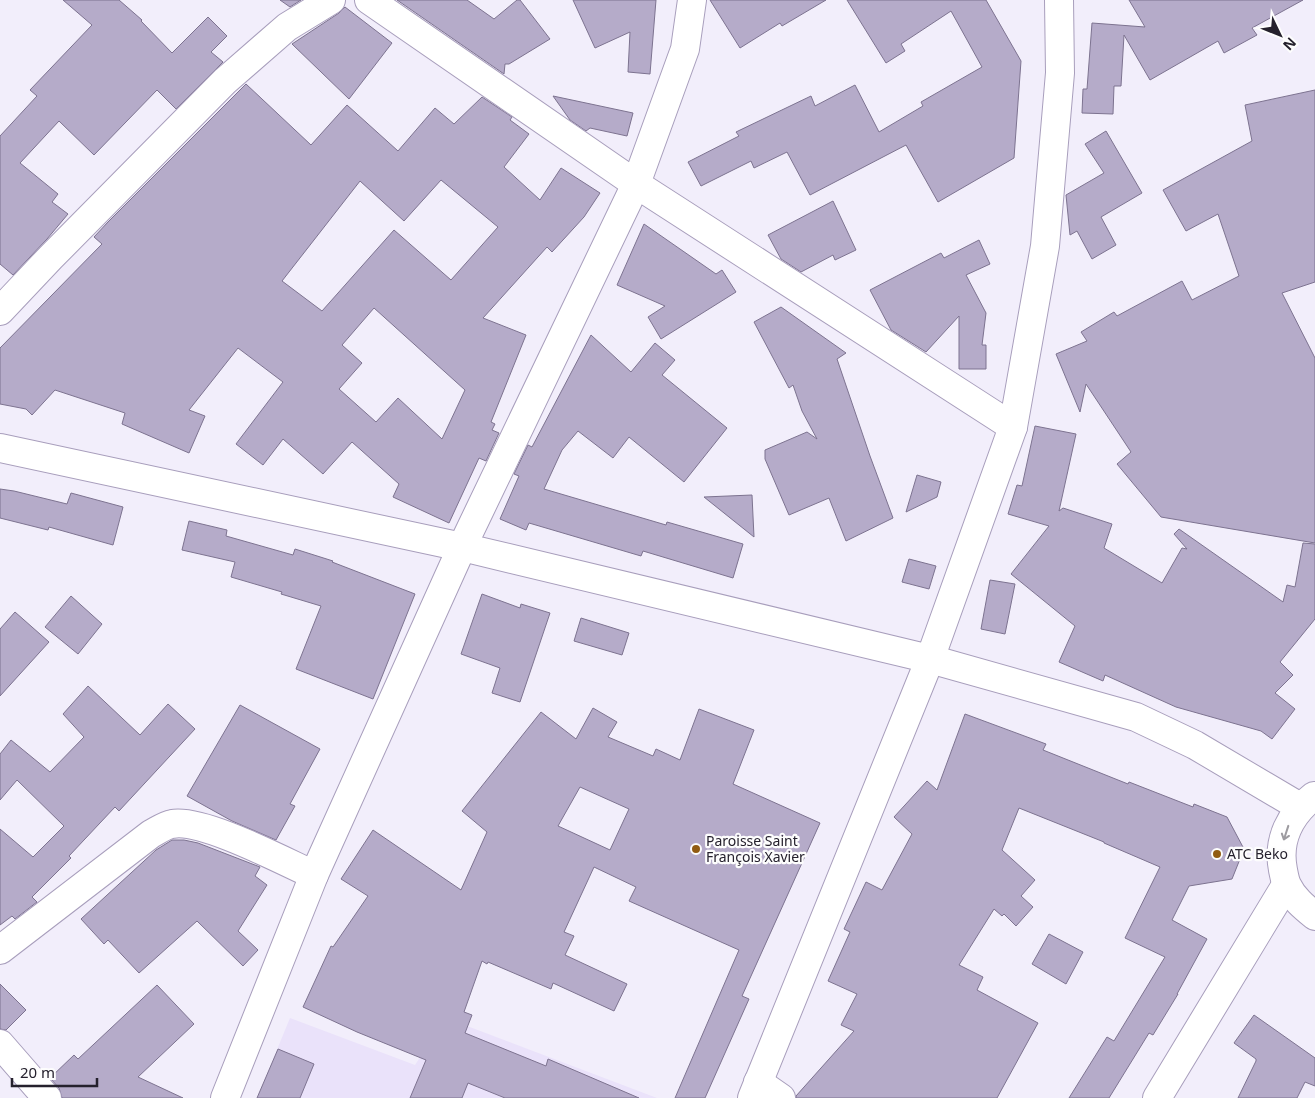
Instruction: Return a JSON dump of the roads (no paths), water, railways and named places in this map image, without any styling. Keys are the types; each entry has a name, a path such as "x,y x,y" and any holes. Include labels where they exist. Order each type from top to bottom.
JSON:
{"street":[{"path":"0,311 51,256 225,81 287,27 331,0"},
{"path":"369,0 636,184 1013,427"},
{"path":"225,1098 314,875 462,547 636,184 685,49 692,0"},
{"path":"780,1098 755,1090 930,659 1013,427 1045,246 1060,73 1059,0"},
{"path":"0,448 462,547 930,659 1136,718 1308,801 1285,830 1280,857 1286,884 1299,903 1315,916"},
{"path":"0,950 151,834 172,824 194,824 221,833 314,875"},
{"path":"1157,1098 1286,884"},
{"path":"0,1044 47,1098"}],"place":[{"name":"Paroisse Saint François Xavier","path":"696,849"},
{"name":"ATC Beko","path":"1217,854"}]}
